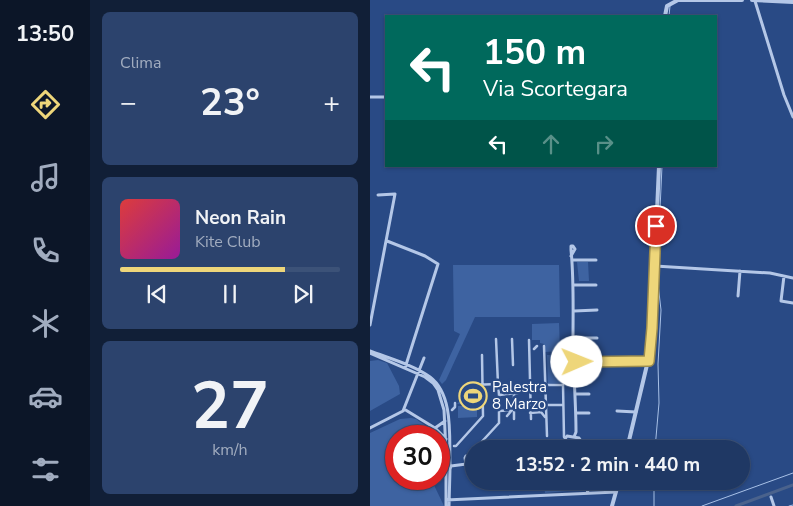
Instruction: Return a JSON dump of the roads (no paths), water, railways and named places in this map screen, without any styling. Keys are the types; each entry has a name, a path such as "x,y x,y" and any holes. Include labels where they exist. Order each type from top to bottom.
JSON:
{"street":[{"path":"668,3 680,0 742,0"},
{"path":"793,2 754,1 784,95 793,117"},
{"path":"370,97 385,97"},
{"path":"629,440 649,361 659,167"},
{"path":"370,325 396,194 378,195"},
{"path":"387,241 425,256 435,261 438,265 406,367"},
{"path":"572,256 578,440"},
{"path":"572,260 596,260"},
{"path":"654,266 770,273 793,278"},
{"path":"738,296 740,271"},
{"path":"784,276 781,301 793,303"},
{"path":"573,285 596,285"},
{"path":"574,311 597,310"},
{"path":"573,338 597,338"},
{"path":"484,440 499,423 496,339"},
{"path":"512,339 513,365"},
{"path":"528,340 531,419"},
{"path":"534,349 538,346"},
{"path":"544,346 547,436"},
{"path":"370,352 419,372 436,382 444,396 448,425"},
{"path":"454,446 483,416 482,355"},
{"path":"370,428 404,409 424,358"},
{"path":"574,362 649,361"},
{"path":"419,372 438,390 443,404 445,425"},
{"path":"471,385 498,384"},
{"path":"530,385 563,385 564,437 566,440"},
{"path":"514,393 514,419"},
{"path":"498,394 518,393"},
{"path":"576,394 589,394"},
{"path":"452,410 456,404"},
{"path":"546,405 563,405"},
{"path":"404,409 430,425"},
{"path":"499,411 512,410 506,416"},
{"path":"617,411 636,412"},
{"path":"530,413 541,412 546,418"},
{"path":"576,413 589,413"},
{"path":"439,425 445,420"},
{"path":"566,440 567,436 576,437"},
{"path":"450,466 465,464"},
{"path":"448,490 448,506"},
{"path":"587,490 588,494"},
{"path":"448,500 616,492 612,506"},
{"path":"771,497 774,506"}],"waterway":[{"path":"669,15 670,6"},
{"path":"656,440 659,403 658,364 661,310 657,275 662,167"},
{"path":"702,506 793,473"},
{"path":"736,506 793,485"},
{"path":"654,490 654,506"},
{"path":"789,506 793,505"}],"place":[{"name":"Palestra 8 Marzo","path":"473,396"}]}
